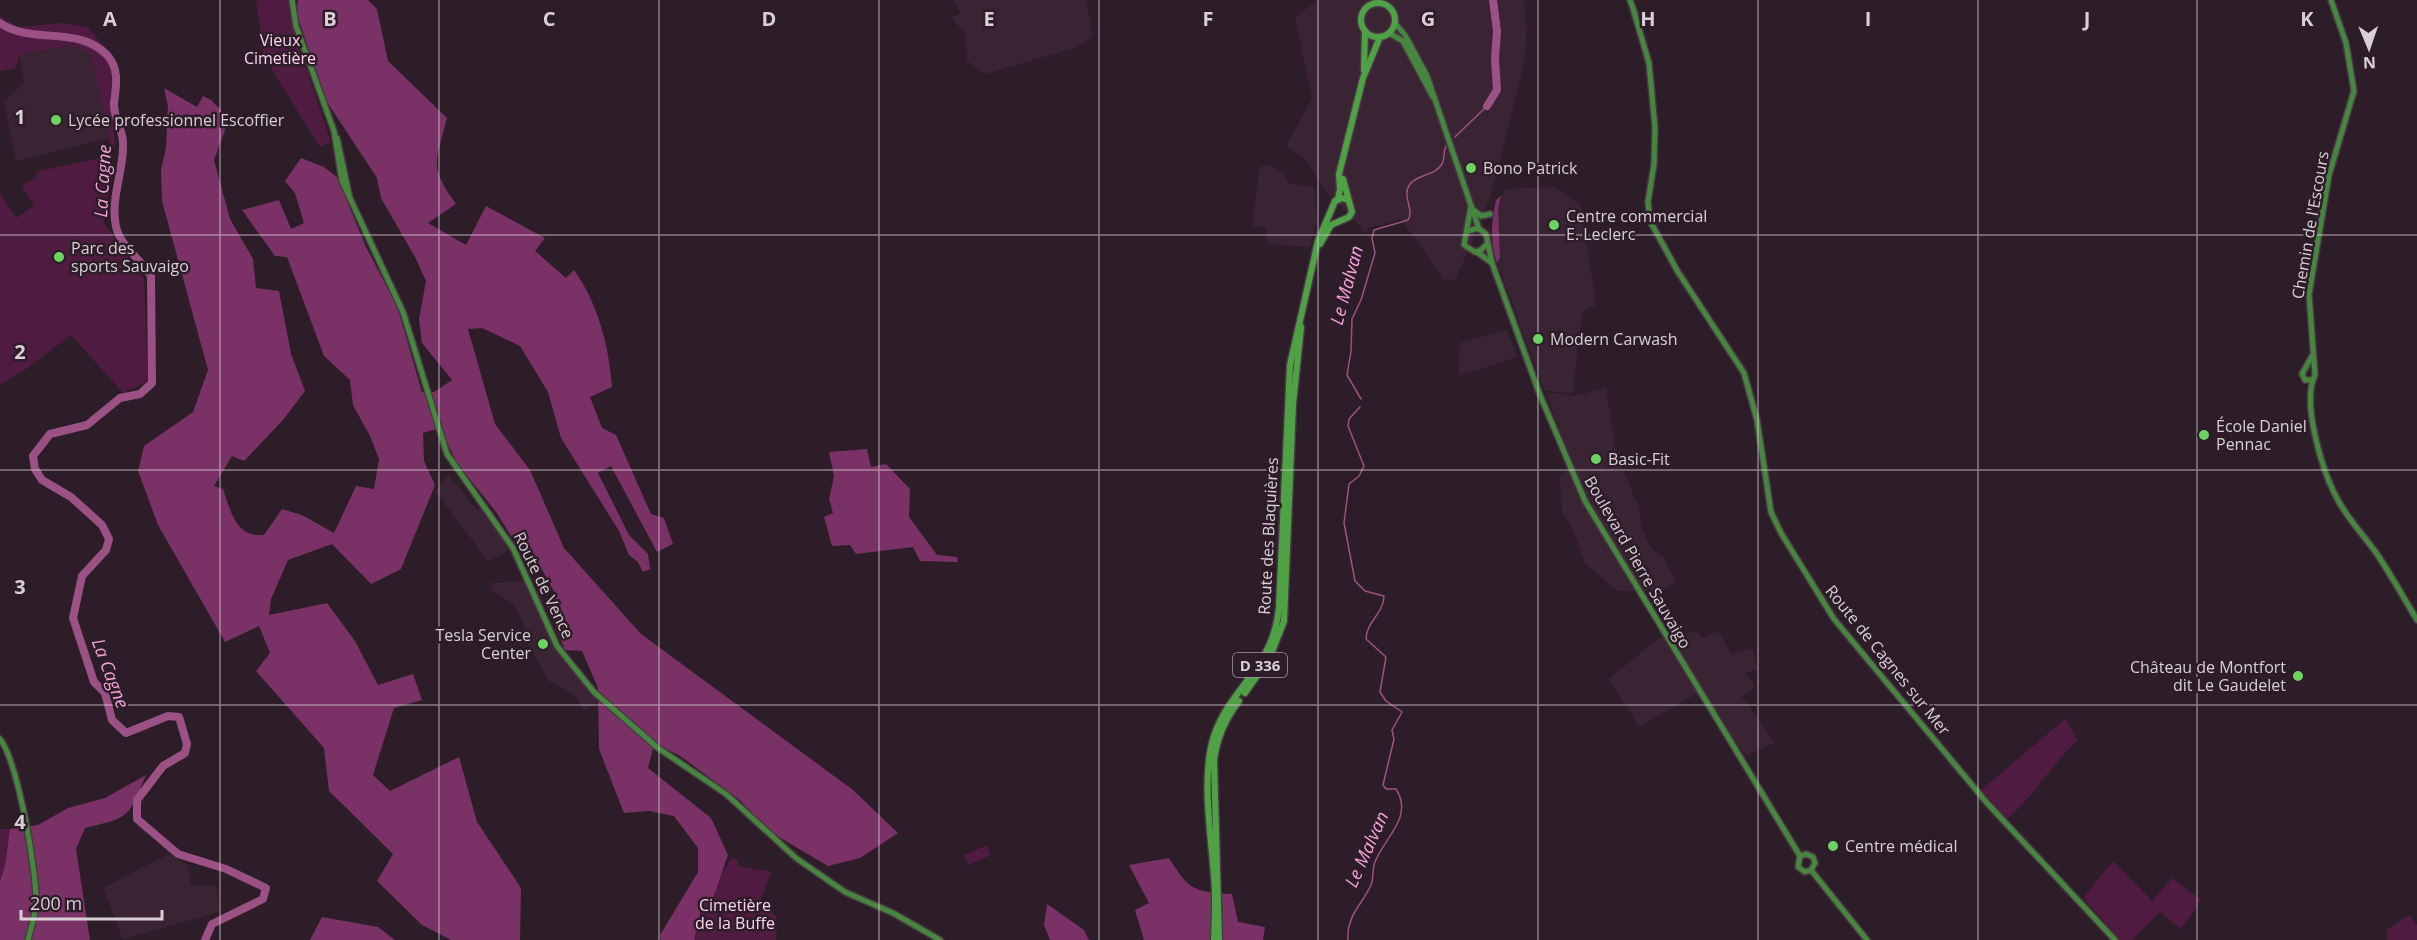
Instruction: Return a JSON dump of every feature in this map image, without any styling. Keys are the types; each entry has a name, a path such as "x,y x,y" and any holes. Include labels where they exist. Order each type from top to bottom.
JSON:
{"main road":[{"name":"Route de Vence","path":"292,0 296,26 334,131 347,192 403,312 447,454 513,549 557,646 594,692 652,743 726,794 796,858 856,898 893,913 940,940"},
{"name":"Route de Cagnes sur Mer","path":"1630,0 1647,53 1656,140 1648,193 1648,211 1659,239 1744,373 1757,420 1771,512 1781,533 1821,600 1963,776 2115,940"},
{"name":"Chemin de l'Escours","path":"2331,0 2346,43 2354,91 2329,175 2309,294 2315,375 2312,380 2311,416 2333,489 2348,517 2384,564 2417,620"},
{"path":"1364,78 1365,31 1360,20 1367,3 1381,1 1394,12 1395,23 1418,58 1434,99 1479,229 1486,234 1487,244 1478,252"},
{"path":"1316,255 1322,228 1331,211 1331,205 1338,199 1341,165 1364,78 1380,37 1389,33 1395,23"},
{"path":"1365,31 1380,37"},
{"path":"1389,33 1402,41 1434,99"},
{"path":"1316,255 1328,229 1340,220 1349,217 1352,212 1341,165"},
{"path":"1338,199 1348,200"},
{"path":"1473,207 1481,216 1490,214"},
{"path":"1473,207 1468,231 1464,236 1464,245 1492,263"},
{"path":"1331,211 1340,220"},
{"path":"1468,231 1479,229"},
{"name":"Boulevard Pierre Sauvaigo","path":"1487,244 1549,419 1585,501 1800,856"},
{"name":"Route des Blaquières","path":"1214,940 1214,877 1209,799 1210,752 1218,724 1266,655 1278,621 1290,371 1316,255"},
{"name":"Route des Blaquières","path":"1219,940 1214,802 1215,754 1225,722 1270,657 1284,621 1293,404 1305,297"},
{"name":"Chemin de l'Escours","path":"2312,380 2302,376 2313,353"},
{"path":"2306,368 2314,370"},
{"path":"0,739 17,782 30,857 36,904 28,940"},
{"path":"1806,854 1813,857 1815,863 1811,870 1805,872 1798,867 1800,856 1806,854"},
{"path":"1811,870 1867,940"}],"shaded area":[{"path":"298,0 368,0 377,9 388,61 447,118 437,163 441,180 456,204 428,223 466,245 486,206 545,238 535,251 566,278 574,270 590,297 605,341 612,387 590,397 602,428 616,435 651,514 664,518 673,544 657,552 611,466 598,473 629,535 648,554 650,569 643,572 638,562 629,555 619,531 561,438 548,392 520,346 482,328 468,329 495,424 530,470 564,548 641,634 853,790 898,833 860,858 828,866 767,830 741,801 679,755 654,744 648,768 711,818 728,855 713,898 703,900 694,940 661,940 660,935 698,872 698,848 674,816 649,811 624,813 599,749 598,688 582,651 565,650 547,606 557,597 535,557 520,550 496,512 457,463 440,428 423,433 424,461 435,485 401,569 371,584 332,544 288,560 271,599 269,615 327,603 355,641 378,685 413,674 422,700 394,708 373,775 390,791 459,757 477,822 521,888 520,940 451,940 422,925 377,881 393,854 329,791 324,748 256,671 270,653 259,626 225,642 158,525 138,471 144,446 193,412 208,370 162,201 161,170 166,148 168,106 164,88 197,107 203,96 221,110 225,130 214,160 230,219 253,259 256,288 279,291 291,354 305,391 283,420 244,461 232,456 214,486 223,489 232,514 241,528 255,535 264,535 282,509 302,515 334,533 356,486 374,489 379,459 370,436 353,405 350,380 324,356 287,257 275,256 242,210 279,200 291,229 304,223 295,193 285,181 301,158 324,167 337,177 366,247 397,306 422,392 434,392 452,380 422,343 419,319 426,281 381,198 377,178 327,102 297,15"},
{"path":"953,0 1086,0 1093,37 1077,47 985,74 967,61 966,34 951,18 961,13"},
{"path":"1318,0 1524,0 1527,28 1524,66 1493,186 1482,219 1455,280 1444,279 1401,219 1368,228 1366,233 1323,188 1307,161 1286,145 1312,99 1295,17"},
{"name":"Lycée professionnel Escoffier","path":"73,45 91,55 109,138 16,161 4,102 24,83 19,55"},
{"path":"1270,164 1285,175 1288,183 1314,187 1317,220 1310,247 1267,244 1266,228 1253,226 1259,167"},
{"path":"1554,187 1581,205 1596,305 1582,311 1573,394 1544,390 1492,248 1497,197 1502,196 1504,189"},
{"path":"1501,196 1498,208 1500,257 1497,263 1493,248 1492,224 1496,200"},
{"path":"1507,330 1517,357 1458,376 1460,343"},
{"path":"1606,388 1616,453 1639,508 1641,526 1650,547 1663,557 1676,582 1660,591 1617,591 1585,563 1571,525 1562,512 1560,477 1572,465 1546,392 1574,396"},
{"path":"867,449 871,467 886,464 910,489 909,517 937,555 957,557 958,562 920,561 913,547 856,554 850,545 832,546 824,517 833,513 829,499 834,476 829,452"},
{"path":"449,475 476,509 482,509 510,550 488,561 435,491"},
{"path":"524,581 555,648 598,702 585,711 576,696 549,681 529,647 522,620 514,605 492,590 491,583"},
{"path":"1696,630 1702,638 1719,631 1731,654 1752,648 1758,669 1745,673 1755,686 1742,697 1775,743 1746,755 1696,694 1639,727 1609,679 1659,638 1674,640"},
{"path":"146,775 131,808 120,818 85,828 76,849 90,940 0,940 0,881 5,866 10,829 38,825 68,808 105,798"},
{"path":"169,854 188,865 191,885 216,885 219,912 123,939 103,888"},
{"path":"1169,858 1182,877 1193,887 1209,892 1232,894 1238,922 1265,927 1263,940 1144,940 1135,910 1149,903 1129,865"},
{"path":"1047,904 1084,930 1089,940 1050,940 1044,925"},
{"path":"322,917 378,927 395,940 310,940"}],"green space":[{"name":"Vieux Cimetière","path":"256,0 288,0 293,29 331,142 320,147 264,57 260,45 262,43"},
{"path":"0,17 19,27 60,23 87,27 103,45 115,67 111,97 115,147 110,144 91,55 72,45 19,55 16,68 0,71"},
{"name":"Parc des sports Sauvaigo","path":"104,157 109,166 115,166 103,217 105,225 144,279 148,381 123,393 71,335 22,372 0,384 0,193 16,218 34,206 22,186 37,177 35,172"},
{"path":"2065,719 2078,740 2007,819 1980,791"},
{"path":"0,829 10,829 5,866 0,881"},
{"path":"987,845 991,855 969,865 964,855"},
{"name":"Cimetière de la Buffe","path":"731,858 738,860 738,866 771,872 760,902 777,917 776,940 694,940 697,917"},
{"path":"2113,861 2152,901 2172,878 2201,900 2181,929 2160,912 2132,940 2120,940 2083,898"},
{"path":"2409,915 2417,925 2417,940 2387,940 2387,930"}],"waterway":[{"name":"Le Malvan","path":"1487,106 1497,90 1495,59 1497,31 1493,0"},
{"name":"La Cagne","path":"0,23 26,33 83,40 96,46 107,55 114,66 116,84 114,108 123,143 115,201 115,220 124,244 151,276 152,383 140,394 120,398 87,425 50,434 33,456 35,469 42,480 71,497 102,525 109,539 106,550 82,576 73,618 94,682 105,693 112,720 126,733 168,716 179,717 187,744 185,753 163,766 137,800 137,819 178,854 226,869 266,888 263,899 212,924 205,940"},
{"name":"Le Malvan","path":"1455,137 1487,106"},
{"name":"Le Malvan","path":"1361,399 1347,375 1351,351 1352,319 1361,300 1375,253 1372,238 1374,230 1408,220 1410,212 1407,193 1410,184 1417,178 1439,168 1443,162 1446,146"},
{"name":"Le Malvan","path":"1348,940 1349,924 1371,885 1375,862 1396,827 1402,809 1401,799 1396,789 1386,789 1383,785 1394,739 1392,730 1402,712 1386,701 1380,692 1386,657 1366,639 1369,628 1381,608 1384,596 1365,591 1355,581 1344,523 1349,484 1359,476 1364,466 1348,426 1349,419 1360,407"}],"place":[{"name":"Lycée professionnel Escoffier","path":"56,120"},
{"name":"Bono Patrick","path":"1471,168"},
{"name":"Centre commercial E. Leclerc","path":"1554,225"},
{"name":"Parc des sports Sauvaigo","path":"59,257"},
{"name":"Modern Carwash","path":"1538,339"},
{"name":"École Daniel Pennac","path":"2204,435"},
{"name":"Basic-Fit","path":"1596,459"},
{"name":"Tesla Service Center","path":"543,644"},
{"name":"Château de Montfort dit Le Gaudelet","path":"2298,676"},
{"name":"Centre médical","path":"1833,846"}]}
